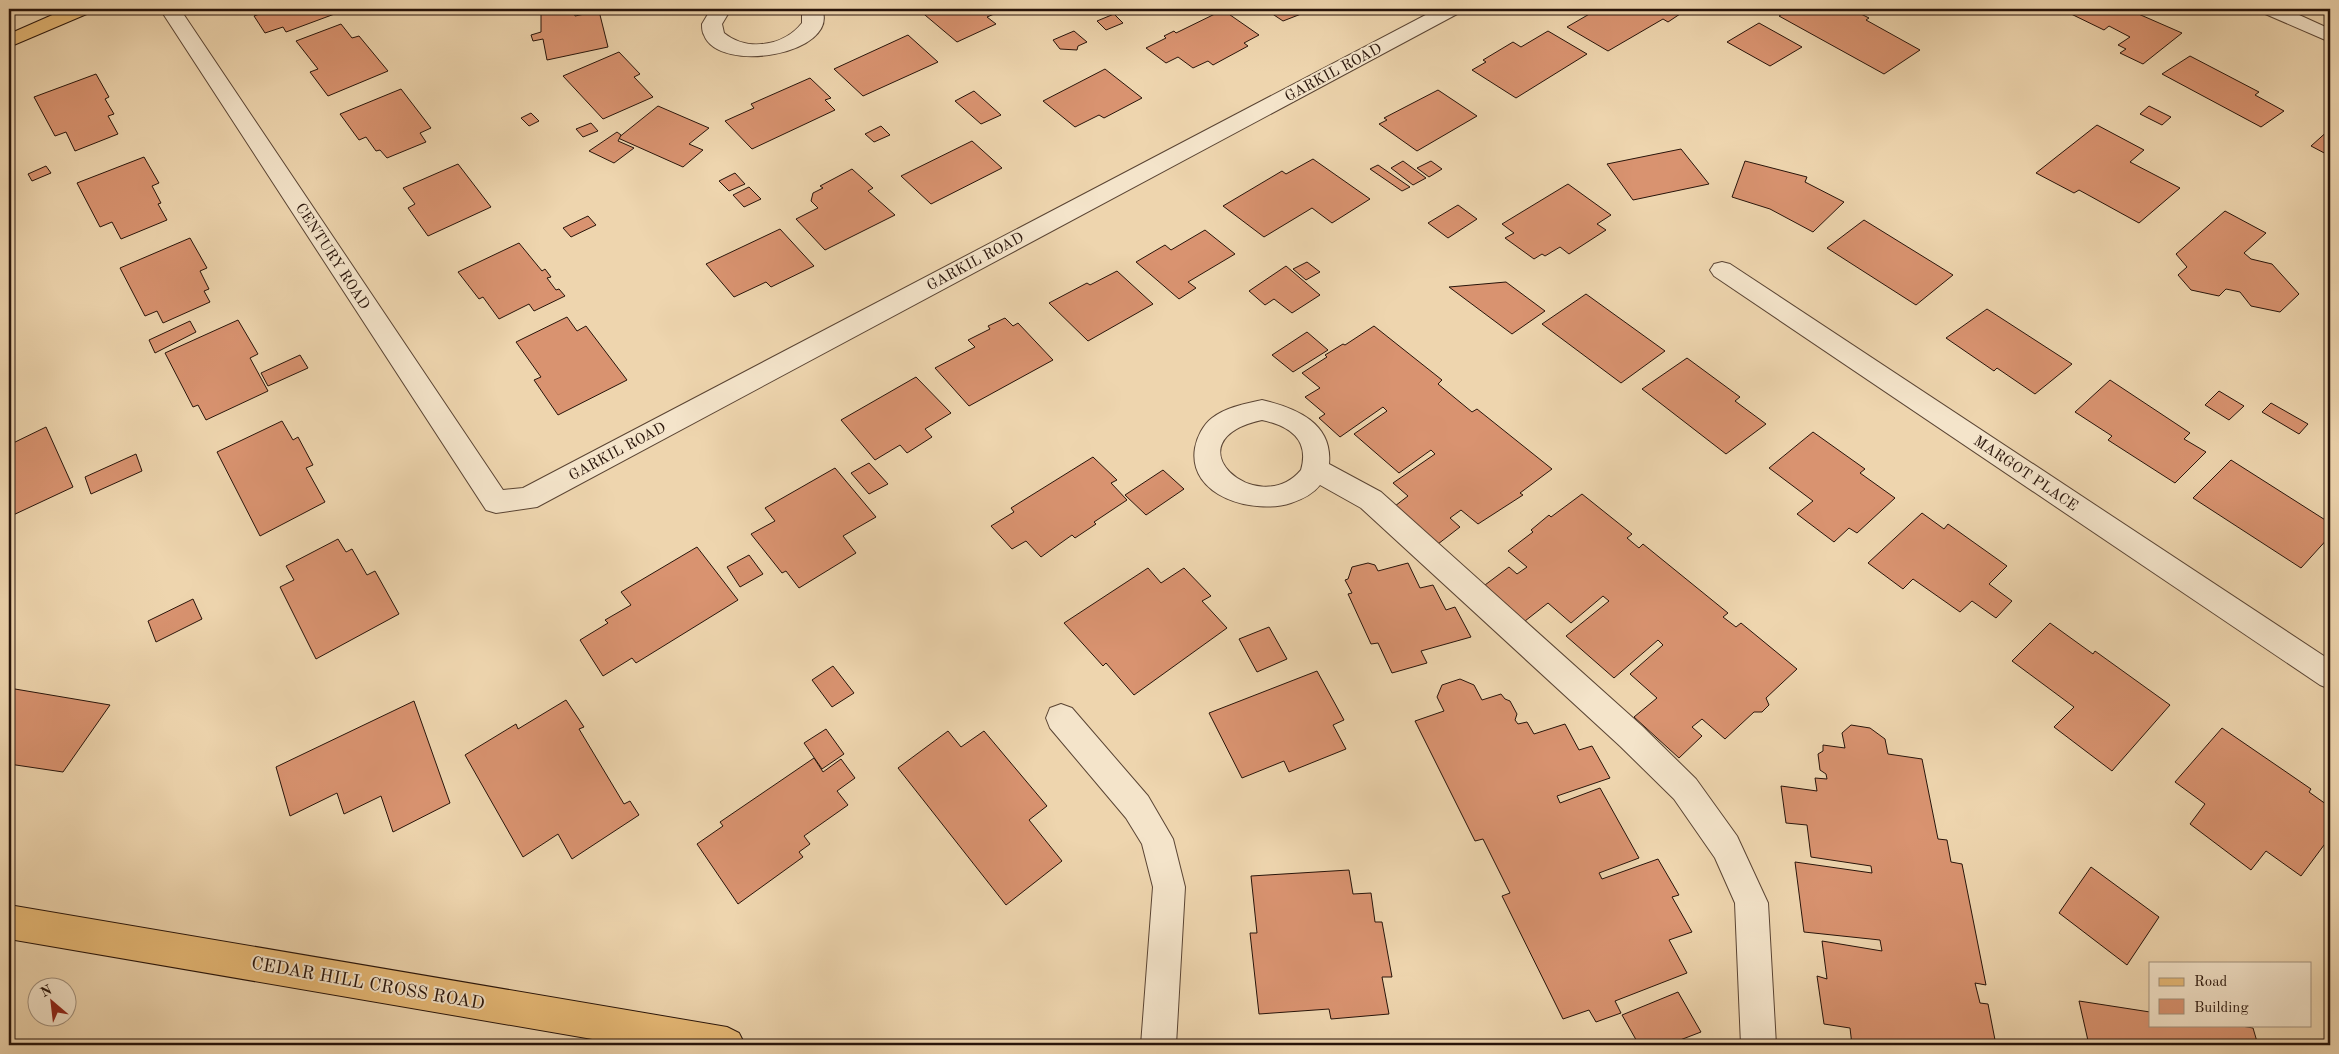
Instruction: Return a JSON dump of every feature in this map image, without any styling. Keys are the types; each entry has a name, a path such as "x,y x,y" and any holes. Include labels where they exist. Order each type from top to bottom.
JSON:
{"main road":[{"path":"9,41 82,9"},
{"name":"CEDAR HILL CROSS ROAD","path":"9,922 727,1045"}],"street":[{"name":"CENTURY ROAD","path":"170,9 496,502"},
{"path":"721,9 712,24 712,33 718,41 730,48 745,51 772,49 796,40 807,31 814,21 812,9"},
{"name":"GARKIL ROAD","path":"496,502 527,499 1452,9"},
{"path":"2270,9 2330,36"},
{"name":"MARGOT PLACE","path":"1722,270 2330,676"},
{"path":"1315,469 1370,500 1631,736 1686,790 1726,847 1751,903 1759,1045"},
{"path":"1061,718 1136,807 1157,839 1169,887 1159,1045"}],"building":[{"path":"269,9 348,9 286,32 283,27 265,33 254,16"},
{"path":"573,9 575,16 599,11 608,47 547,60 543,39 533,41 531,35 541,32 541,14"},
{"path":"1006,9 987,17 996,24 957,42 919,10"},
{"path":"1265,9 1314,9 1283,21"},
{"path":"1598,9 1686,10 1668,22 1663,19 1608,51 1567,27"},
{"path":"1791,9 1851,9 1869,18 1866,20 1920,50 1884,74 1779,16"},
{"path":"2068,9 2127,9 2182,33 2143,64 2120,53 2126,49 2118,45 2130,37 2109,26 2104,30 2067,12 2070,10"},
{"path":"1223,10 1259,35 1244,43 1248,46 1213,65 1208,61 1193,68 1178,57 1166,63 1146,48 1166,38 1164,36 1174,31 1176,33"},
{"path":"1114,14 1123,23 1106,30 1097,21"},
{"path":"1759,23 1802,47 1770,66 1727,42"},
{"path":"341,24 352,38 359,36 388,71 328,96 310,72 318,69 296,41"},
{"path":"1074,31 1087,42 1078,46 1077,50 1060,49 1053,40"},
{"path":"1548,31 1587,54 1516,98 1472,70 1486,62 1483,60 1513,42 1521,47"},
{"path":"908,35 938,62 863,96 834,69"},
{"path":"619,52 640,74 634,77 653,97 603,119 563,76"},
{"path":"2190,56 2259,92 2255,95 2284,111 2261,127 2162,74"},
{"path":"1105,69 1142,98 1104,118 1099,115 1075,127 1043,101"},
{"path":"96,74 109,97 105,99 114,114 108,116 118,134 75,151 66,132 55,136 34,97"},
{"path":"810,78 831,98 825,100 835,110 752,149 725,121 754,108 751,104"},
{"path":"401,89 431,128 420,133 426,142 387,158 380,150 376,151 366,137 359,140 340,114"},
{"path":"1438,90 1477,116 1417,151 1379,124 1387,120 1384,118"},
{"path":"974,91 1001,115 981,124 955,101"},
{"path":"658,106 709,128 689,144 703,150 683,167 618,138"},
{"path":"2149,106 2171,117 2162,125 2140,114"},
{"path":"531,113 539,121 529,126 521,118"},
{"path":"591,123 598,131 583,137 576,129"},
{"path":"2097,125 2144,150 2130,162 2180,188 2139,223 2079,190 2074,193 2036,173"},
{"path":"881,126 890,135 874,142 865,134"},
{"path":"2330,129 2330,156 2311,146"},
{"path":"617,132 621,135 618,141 634,148 614,163 589,151"},
{"path":"972,141 1002,168 931,204 901,176"},
{"path":"1681,149 1709,184 1633,200 1607,164"},
{"path":"144,157 159,183 152,186 161,203 158,204 167,220 121,239 112,222 100,227 77,183"},
{"path":"1313,159 1370,199 1332,223 1312,208 1264,237 1223,206 1282,171 1286,174"},
{"path":"1403,161 1426,178 1413,185 1391,168"},
{"path":"1431,161 1442,169 1429,177 1417,168"},
{"path":"1745,161 1807,177 1805,182 1844,202 1813,232 1770,209 1732,197"},
{"path":"458,164 491,207 428,236 408,208 415,204 403,188"},
{"path":"1378,165 1410,187 1402,191 1370,169"},
{"path":"46,166 51,173 32,181 28,174"},
{"path":"852,169 873,188 868,191 895,215 825,250 796,219 818,208 811,201 813,193 823,188 820,186"},
{"path":"735,173 745,184 729,191 719,181"},
{"path":"1568,184 1611,215 1597,224 1606,230 1569,254 1560,247 1545,256 1542,254 1534,259 1505,238 1514,233 1502,224"},
{"path":"749,187 761,199 744,207 733,195"},
{"path":"1458,205 1477,219 1448,238 1428,223"},
{"path":"2225,211 2266,233 2244,253 2251,259 2272,264 2299,294 2280,312 2251,306 2240,292 2226,289 2219,296 2191,290 2178,275 2187,267 2176,254"},
{"path":"588,216 596,225 571,237 563,228"},
{"path":"1864,220 1953,275 1916,305 1827,248"},
{"path":"780,229 814,266 771,287 766,282 734,297 706,264"},
{"path":"1205,230 1235,254 1188,282 1196,288 1179,299 1136,262 1165,245 1171,250"},
{"path":"190,238 207,268 200,271 209,289 204,291 210,302 163,323 157,311 145,316 120,268"},
{"path":"519,243 542,271 545,269 551,277 547,278 556,290 559,289 565,296 534,311 529,304 499,319 483,297 479,299 458,272"},
{"path":"1307,262 1320,272 1306,280 1293,269"},
{"path":"1286,266 1320,295 1292,313 1274,299 1265,305 1249,291"},
{"path":"1117,271 1153,304 1088,341 1049,303 1087,283 1090,285"},
{"path":"1506,282 1545,311 1512,334 1449,287"},
{"path":"1586,294 1665,351 1621,383 1542,324"},
{"path":"1987,309 2072,364 2035,394 1997,368 1994,371 1946,338"},
{"path":"567,317 577,331 586,326 627,380 558,415 534,380 541,377 516,342"},
{"path":"1005,318 1013,326 1018,323 1053,360 969,406 935,368 975,347 968,340 990,329 988,326"},
{"path":"238,320 258,354 250,358 268,391 206,420 198,405 193,407 165,353"},
{"path":"190,321 196,332 155,353 149,340"},
{"path":"1374,326 1442,380 1438,384 1472,412 1477,409 1552,469 1520,493 1523,495 1478,524 1461,510 1450,518 1460,527 1438,544 1395,506 1408,496 1393,483 1435,454 1431,450 1399,473 1354,434 1387,411 1383,407 1340,437 1319,418 1325,414 1305,397 1320,388 1302,373 1327,357 1325,355 1343,344 1345,345"},
{"path":"1307,332 1328,350 1293,372 1272,355"},
{"path":"300,355 308,368 268,386 261,373"},
{"path":"1687,358 1740,397 1735,401 1766,424 1726,454 1642,389"},
{"path":"916,377 951,413 925,429 932,437 907,453 900,445 875,460 841,420"},
{"path":"2110,380 2190,433 2184,439 2206,452 2175,483 2108,440 2112,436 2075,412"},
{"path":"2219,391 2244,406 2229,420 2205,405"},
{"path":"2271,403 2308,424 2299,434 2262,412"},
{"path":"282,421 293,440 298,437 313,465 306,468 325,502 260,536 217,452"},
{"path":"46,427 73,487 11,516 9,510 9,445"},
{"path":"1813,432 1865,469 1860,473 1895,498 1857,533 1849,528 1834,542 1797,514 1813,501 1769,468"},
{"path":"136,454 142,471 91,494 85,477"},
{"path":"1093,457 1117,480 1111,483 1127,500 1094,522 1096,524 1075,538 1072,535 1041,557 1026,541 1012,549 991,526 1014,512 1011,508"},
{"path":"2231,460 2330,523 2330,536 2301,568 2193,498"},
{"path":"869,463 888,484 869,494 851,473"},
{"path":"835,468 876,517 843,536 856,553 799,588 786,571 782,573 751,534 775,521 765,508"},
{"path":"1163,470 1184,489 1146,515 1125,495"},
{"path":"1582,494 1632,534 1627,538 1639,548 1643,544 1728,613 1723,617 1736,627 1741,623 1797,669 1766,698 1769,705 1762,712 1754,712 1725,739 1702,719 1692,727 1702,736 1679,758 1634,717 1657,698 1630,674 1663,645 1658,640 1614,678 1566,636 1609,601 1603,596 1571,623 1548,603 1525,621 1485,585 1509,567 1517,574 1527,567 1508,551 1533,532 1531,530 1549,515 1551,517"},
{"path":"1922,513 1944,529 1948,524 2007,566 1989,584 2012,601 1996,618 1972,601 1960,612 1913,579 1903,589 1868,563"},
{"path":"338,539 346,552 352,549 367,575 375,571 399,614 316,659 280,587 294,580 286,566"},
{"path":"697,547 738,600 636,663 632,658 603,676 580,640 608,623 605,620 631,605 621,592"},
{"path":"749,555 763,574 740,587 727,567"},
{"path":"1368,563 1375,565 1378,571 1408,563 1420,588 1433,585 1446,610 1455,607 1471,637 1421,651 1427,663 1392,673 1378,643 1371,644 1348,594 1352,593 1345,580 1348,579 1352,567"},
{"path":"1148,568 1161,583 1184,568 1211,596 1202,601 1227,628 1134,695 1106,663 1103,666 1064,623"},
{"path":"193,599 202,619 156,642 148,621"},
{"path":"2050,623 2093,654 2095,651 2170,705 2112,771 2054,727 2074,707 2012,661"},
{"path":"1269,627 1287,659 1257,672 1239,639"},
{"path":"833,666 854,693 832,707 812,680"},
{"path":"1317,671 1344,720 1333,725 1346,749 1289,772 1284,761 1242,778 1209,713"},
{"path":"1460,679 1474,685 1482,700 1501,694 1510,701 1517,714 1515,720 1518,724 1527,722 1534,734 1565,724 1579,750 1592,746 1610,778 1557,796 1560,803 1600,788 1639,858 1599,873 1602,879 1658,859 1679,895 1672,897 1692,932 1669,940 1687,973 1615,1001 1621,1013 1596,1022 1589,1010 1563,1019 1502,896 1510,893 1483,839 1475,841 1415,721 1444,711 1437,697 1442,685"},
{"path":"9,688 110,705 63,772 9,764"},
{"path":"566,700 584,727 579,729 624,804 630,801 639,815 572,859 558,834 523,857 465,755 516,724 518,729"},
{"path":"414,701 450,803 393,832 381,796 344,814 337,793 290,816 276,767"},
{"path":"1851,725 1870,728 1885,739 1888,754 1922,759 1938,839 1947,840 1951,862 1962,864 1986,985 1975,983 1980,1003 1988,1004 1996,1045 1852,1045 1850,1028 1824,1024 1817,976 1827,979 1822,941 1882,951 1880,940 1804,932 1795,862 1872,873 1871,866 1811,857 1807,825 1786,823 1781,786 1817,791 1815,778 1827,779 1826,774 1820,770 1818,754 1823,751 1823,745 1845,748 1842,733"},
{"path":"2222,728 2311,789 2309,792 2330,807 2330,837 2301,876 2266,851 2251,870 2190,824 2205,804 2175,782"},
{"path":"826,729 844,754 822,769 804,743"},
{"path":"948,731 961,747 984,731 1047,806 1029,820 1062,861 1006,905 898,768"},
{"path":"814,758 823,772 841,759 855,778 837,791 848,805 804,836 810,844 799,852 803,857 738,904 697,844 723,826 720,822"},
{"path":"2091,867 2159,917 2127,965 2059,913"},
{"path":"1349,870 1353,894 1371,893 1375,922 1382,922 1392,977 1382,977 1389,1014 1331,1019 1329,1009 1259,1014 1250,933 1257,933 1251,876"},
{"path":"1678,992 1701,1032 1667,1045 1639,1045 1622,1015"},
{"path":"2079,1001 2149,1012 2149,1026 2242,1026 2253,1028 2258,1045 2089,1045"}]}
